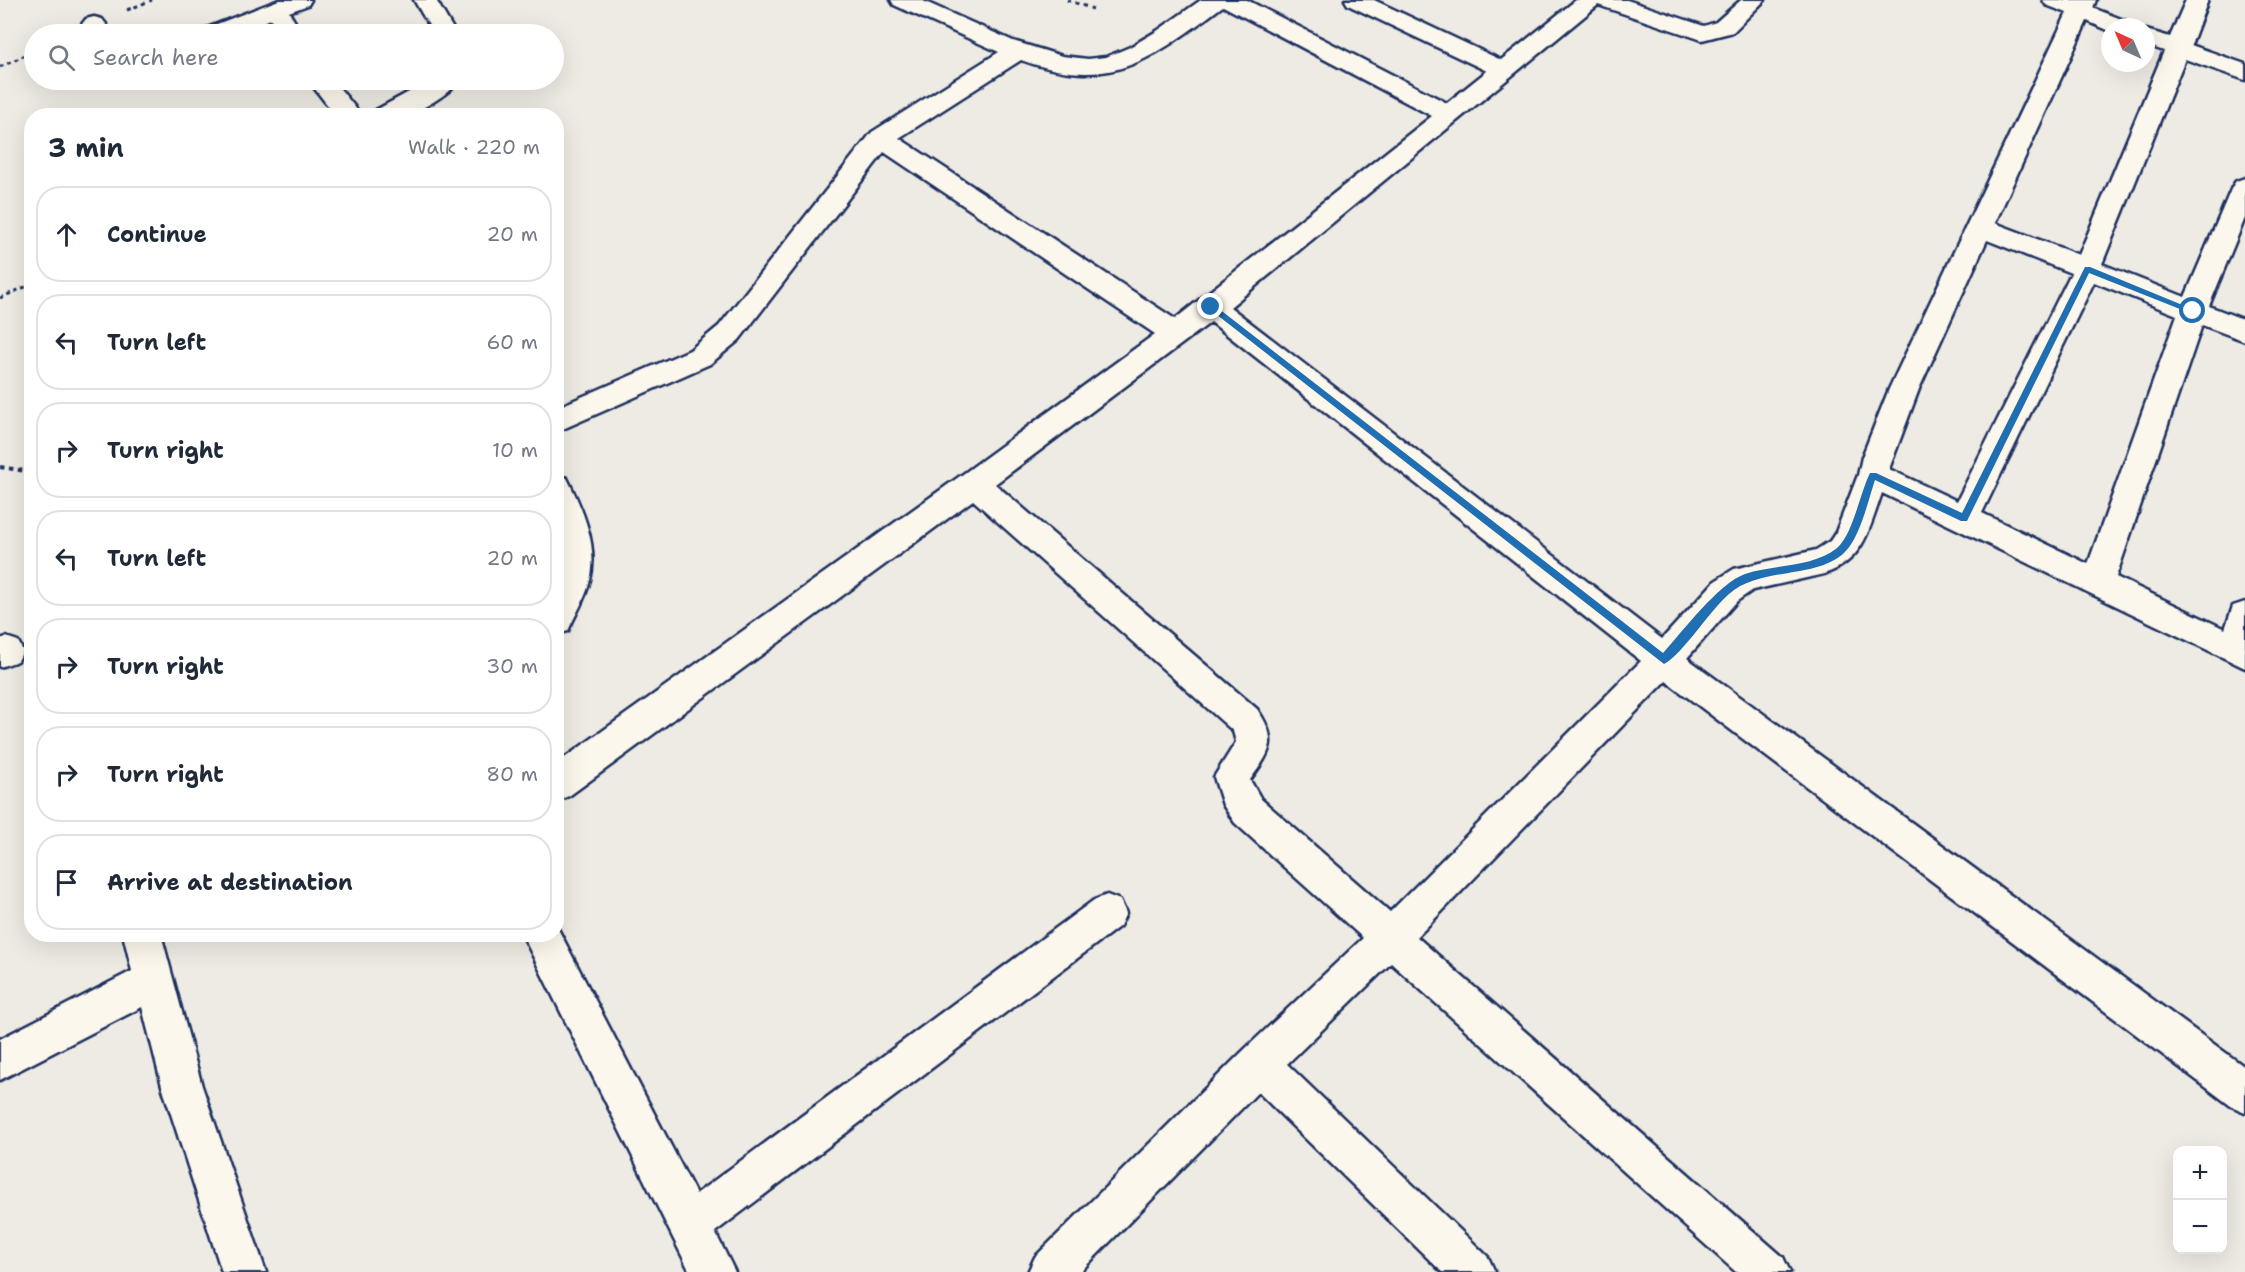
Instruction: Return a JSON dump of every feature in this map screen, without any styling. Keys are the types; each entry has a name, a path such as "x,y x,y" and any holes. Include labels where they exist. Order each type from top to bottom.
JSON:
{"street":[{"path":"238,24 300,0"},
{"path":"902,0 1018,51 1084,68 1109,64 1148,48 1216,0"},
{"path":"1229,0 1450,115"},
{"path":"1356,0 1504,70"},
{"path":"564,779 974,483 1211,307 1590,0"},
{"path":"1605,0 1702,33 1719,32 1754,0"},
{"path":"1964,519 2087,269 2197,0"},
{"path":"1050,1272 1258,1064 1391,937 1664,660 1726,591 1745,578 1824,561 1841,550 1850,537 1873,475 1877,457 1904,389 1980,227 2073,3 2103,18"},
{"path":"276,9 285,24"},
{"path":"2155,40 2245,72"},
{"path":"564,418 682,366 712,349 729,333 881,138 1018,51"},
{"path":"328,90 343,108"},
{"path":"400,108 432,90"},
{"path":"881,138 1085,271 1175,333"},
{"path":"2098,582 2193,311 2245,187"},
{"path":"1980,227 2245,332"},
{"path":"1211,307 1664,660 2245,1092"},
{"path":"1873,475 2240,651 2245,616"},
{"path":"974,483 1245,720 1253,732 1254,746 1232,777 1236,793 1248,811 1768,1272"},
{"path":"564,506 576,547 575,578 564,603"},
{"path":"689,1225 1107,914"},
{"path":"144,942 182,1086 244,1272"},
{"path":"545,942 713,1272"},
{"path":"0,1060 154,980"},
{"path":"1258,1064 1473,1272"}],"path":[{"path":"1067,0 1093,9"},
{"path":"0,67 24,56"},
{"path":"0,298 24,288"},
{"path":"0,467 24,471"}],"route":[{"path":"1211,307 1664,660 1726,591 1745,578 1778,569 1824,561 1841,550 1850,537 1873,475 1964,519 2087,269 2193,311"}]}
